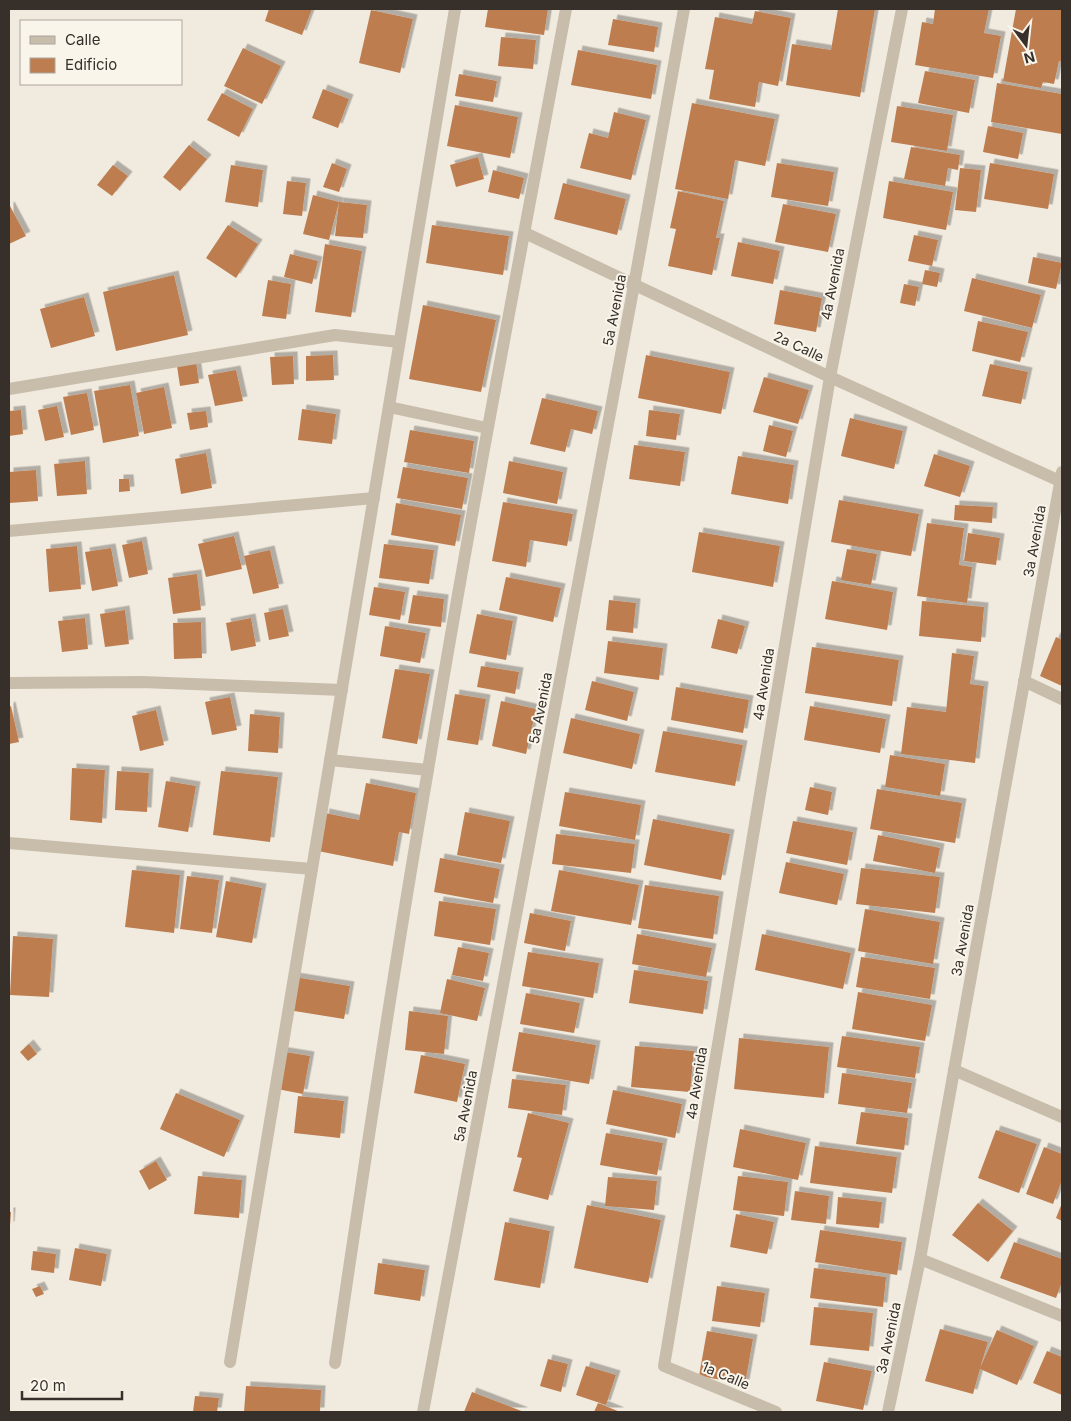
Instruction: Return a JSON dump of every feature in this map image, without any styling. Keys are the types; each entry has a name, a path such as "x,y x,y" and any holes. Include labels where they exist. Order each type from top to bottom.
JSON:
{"street":[{"path":"230,1362 455,9"},
{"path":"335,1363 366,1151 428,770 488,428 566,9"},
{"name":"5a Avenida","path":"423,1412 684,9"},
{"name":"4a Avenida","path":"664,1366 830,377 902,9"},
{"name":"2a Calle","path":"525,234 830,377 1062,478"},
{"path":"9,388 335,335 399,342"},
{"path":"389,407 488,428"},
{"name":"3a Avenida","path":"888,1412 920,1258 1062,478"},
{"path":"9,530 374,498"},
{"path":"1024,681 1062,699"},
{"path":"9,683 142,682 342,690"},
{"path":"330,760 428,770"},
{"path":"9,844 312,870"},
{"path":"954,1070 1062,1117"},
{"path":"920,1258 1062,1316"},
{"name":"1a Calle","path":"664,1366 768,1411"}],"building":[{"path":"269,9 312,9 302,35 265,21"},
{"path":"488,9 548,9 544,35 485,27"},
{"path":"838,9 875,9 860,97 786,85 792,44 831,50"},
{"path":"935,9 989,9 984,33 1001,36 993,78 915,65 922,22 933,24"},
{"path":"1016,9 1062,9 1062,62 1059,61 1054,84 1043,82 1041,88 1003,81"},
{"path":"371,10 413,19 400,73 359,63"},
{"path":"755,11 791,18 778,86 759,82 755,107 709,99 714,70 705,69 715,17 752,24"},
{"path":"613,19 658,27 654,52 608,45"},
{"path":"501,37 536,40 533,69 498,66"},
{"path":"243,48 281,66 262,104 224,86"},
{"path":"578,50 657,65 651,99 571,85"},
{"path":"925,71 975,80 969,113 918,103"},
{"path":"459,74 497,81 493,102 455,96"},
{"path":"997,83 1062,94 1062,134 991,122"},
{"path":"323,89 349,99 338,128 312,118"},
{"path":"222,93 253,109 239,137 207,120"},
{"path":"692,103 775,119 765,166 735,160 728,199 675,189"},
{"path":"455,105 518,117 510,158 447,146"},
{"path":"897,106 953,115 947,151 891,142"},
{"path":"614,112 646,120 631,180 580,168 589,133 608,138"},
{"path":"988,126 1023,133 1018,159 983,152"},
{"path":"189,145 207,159 180,191 163,177"},
{"path":"911,147 960,155 958,170 948,168 945,186 904,179"},
{"path":"478,157 484,179 456,187 450,165"},
{"path":"332,163 347,169 339,192 323,187"},
{"path":"777,163 834,172 828,206 771,197"},
{"path":"990,163 1054,174 1048,209 984,199"},
{"path":"113,165 128,176 112,196 97,185"},
{"path":"231,165 263,170 258,207 225,202"},
{"path":"960,168 981,170 976,212 955,210"},
{"path":"493,170 524,178 519,199 488,192"},
{"path":"287,181 306,183 302,216 283,214"},
{"path":"889,181 953,192 946,230 883,218"},
{"path":"563,183 626,199 617,235 554,219"},
{"path":"678,191 724,201 716,238 720,238 712,275 668,266 676,229 670,228"},
{"path":"313,195 339,202 329,240 303,234"},
{"path":"339,202 367,205 363,238 335,236"},
{"path":"783,204 836,214 828,252 775,242"},
{"path":"9,207 26,236 9,244"},
{"path":"228,225 258,244 236,278 206,258"},
{"path":"432,225 509,236 503,275 426,263"},
{"path":"914,235 938,240 932,266 908,261"},
{"path":"738,242 780,251 773,284 731,276"},
{"path":"325,244 362,251 351,317 315,312"},
{"path":"290,254 318,261 312,284 284,277"},
{"path":"1033,257 1062,263 1056,289 1028,283"},
{"path":"925,270 940,273 937,287 922,284"},
{"path":"174,275 188,335 116,351 103,292"},
{"path":"972,278 1041,295 1032,328 964,311"},
{"path":"268,280 291,284 286,319 262,316"},
{"path":"904,284 919,287 915,306 900,303"},
{"path":"780,290 822,298 816,332 774,324"},
{"path":"84,297 95,336 51,348 40,309"},
{"path":"423,305 496,320 481,392 409,379"},
{"path":"978,321 1028,332 1020,362 972,351"},
{"path":"333,355 334,380 306,381 306,356"},
{"path":"646,355 730,372 721,414 638,398"},
{"path":"293,356 294,384 272,385 270,357"},
{"path":"196,362 199,383 180,386 177,366"},
{"path":"990,364 1028,372 1021,404 982,396"},
{"path":"236,370 243,401 215,406 208,375"},
{"path":"764,377 809,390 798,424 753,412"},
{"path":"130,385 139,436 103,443 94,391"},
{"path":"164,387 172,428 144,434 136,393"},
{"path":"87,393 94,430 71,435 63,397"},
{"path":"542,398 598,411 592,434 571,429 565,452 530,444"},
{"path":"57,406 64,437 45,441 38,410"},
{"path":"302,409 336,414 332,444 298,440"},
{"path":"21,410 23,434 9,436 9,411"},
{"path":"649,410 680,414 676,440 646,436"},
{"path":"206,411 208,427 190,430 187,413"},
{"path":"850,418 903,431 894,469 841,456"},
{"path":"769,425 793,431 786,457 763,451"},
{"path":"410,430 474,441 469,473 404,462"},
{"path":"634,445 685,452 680,486 629,479"},
{"path":"206,453 212,488 181,494 175,459"},
{"path":"934,454 970,466 960,497 924,486"},
{"path":"738,456 794,465 788,504 731,494"},
{"path":"85,461 87,494 57,496 54,464"},
{"path":"509,461 563,472 557,504 503,493"},
{"path":"403,467 468,478 462,509 397,498"},
{"path":"36,470 38,501 9,503 9,472"},
{"path":"119,479 129,479 130,491 119,492"},
{"path":"839,500 919,514 911,556 831,542"},
{"path":"503,502 573,514 567,546 530,540 526,567 492,561"},
{"path":"396,503 461,515 455,546 391,535"},
{"path":"955,505 993,507 992,523 954,520"},
{"path":"927,523 964,528 959,565 972,567 967,603 917,596"},
{"path":"699,532 780,546 773,587 692,572"},
{"path":"968,533 1000,538 996,565 964,561"},
{"path":"234,536 242,569 206,577 198,544"},
{"path":"142,541 148,574 129,578 122,545"},
{"path":"384,544 434,550 429,584 379,578"},
{"path":"77,546 81,589 49,592 46,549"},
{"path":"111,548 118,586 92,591 85,552"},
{"path":"847,549 877,554 871,585 841,580"},
{"path":"270,550 279,588 253,594 244,556"},
{"path":"197,574 201,610 173,614 168,578"},
{"path":"506,577 561,588 553,622 499,610"},
{"path":"832,581 893,592 887,630 825,619"},
{"path":"374,587 405,592 400,620 369,615"},
{"path":"413,595 444,599 441,627 408,623"},
{"path":"609,600 636,603 633,633 606,630"},
{"path":"922,601 984,607 981,642 919,636"},
{"path":"283,609 289,636 269,640 264,613"},
{"path":"125,610 129,644 105,647 100,614"},
{"path":"477,614 513,621 506,660 469,653"},
{"path":"85,618 88,649 62,652 58,621"},
{"path":"251,618 256,646 231,651 226,623"},
{"path":"718,619 745,626 737,654 711,648"},
{"path":"201,622 202,658 174,659 173,623"},
{"path":"385,626 426,633 420,663 380,656"},
{"path":"1056,637 1062,640 1062,686 1040,676"},
{"path":"608,641 663,648 659,680 604,673"},
{"path":"812,647 899,660 892,706 805,693"},
{"path":"952,653 974,656 970,684 984,686 975,763 901,754 907,707 946,712"},
{"path":"481,666 519,672 515,694 477,687"},
{"path":"395,669 430,674 417,744 382,738"},
{"path":"592,681 634,692 627,721 585,710"},
{"path":"676,687 749,700 743,733 671,720"},
{"path":"455,694 486,699 478,745 447,740"},
{"path":"230,697 237,730 212,735 205,702"},
{"path":"501,701 536,709 526,754 492,746"},
{"path":"11,706 19,742 9,744 9,707"},
{"path":"810,706 886,719 880,753 804,740"},
{"path":"156,710 164,745 140,751 132,716"},
{"path":"250,714 280,717 278,753 248,751"},
{"path":"571,718 640,734 632,769 563,753"},
{"path":"663,731 743,745 735,786 655,772"},
{"path":"890,755 945,764 940,796 885,787"},
{"path":"72,768 105,770 102,823 70,820"},
{"path":"117,771 149,773 147,812 115,810"},
{"path":"221,771 278,777 270,842 213,835"},
{"path":"166,781 196,786 188,832 158,827"},
{"path":"366,783 416,793 409,834 399,832 393,866 318,851 325,813 359,820"},
{"path":"810,787 832,792 828,815 805,810"},
{"path":"877,789 962,803 955,843 870,829"},
{"path":"565,792 641,805 635,840 559,826"},
{"path":"465,812 510,821 501,863 457,855"},
{"path":"653,819 730,834 721,880 644,865"},
{"path":"793,821 853,832 847,865 786,853"},
{"path":"556,834 635,844 631,873 552,864"},
{"path":"878,835 940,848 935,873 873,861"},
{"path":"440,858 500,869 493,903 434,892"},
{"path":"786,862 844,874 837,905 779,893"},
{"path":"861,868 940,877 935,913 856,904"},
{"path":"132,870 180,875 174,933 125,927"},
{"path":"559,870 639,885 631,925 551,911"},
{"path":"187,876 219,880 212,933 180,929"},
{"path":"226,881 262,888 252,943 216,937"},
{"path":"645,885 719,896 713,939 638,928"},
{"path":"439,901 496,909 490,945 434,936"},
{"path":"865,909 940,922 933,964 858,951"},
{"path":"530,913 571,921 565,951 524,943"},
{"path":"637,934 712,948 706,977 632,964"},
{"path":"762,934 851,953 843,989 755,970"},
{"path":"13,936 53,939 49,997 10,995"},
{"path":"458,947 489,953 483,981 452,975"},
{"path":"528,952 599,963 593,998 522,986"},
{"path":"861,957 935,968 930,999 856,987"},
{"path":"634,970 708,981 703,1014 629,1003"},
{"path":"294,977 350,986 344,1019 288,1010"},
{"path":"447,979 485,988 477,1021 440,1013"},
{"path":"858,992 932,1005 925,1041 852,1029"},
{"path":"526,993 580,1003 574,1033 520,1024"},
{"path":"409,1011 448,1016 444,1054 405,1050"},
{"path":"519,1032 596,1045 589,1084 512,1071"},
{"path":"842,1036 920,1047 915,1078 837,1067"},
{"path":"739,1038 829,1047 824,1098 734,1089"},
{"path":"29,1044 37,1054 28,1061 20,1052"},
{"path":"635,1046 694,1051 690,1092 631,1087"},
{"path":"279,1051 310,1056 303,1094 272,1088"},
{"path":"421,1055 465,1064 457,1102 414,1093"},
{"path":"842,1073 912,1083 907,1113 838,1104"},
{"path":"512,1079 566,1085 562,1115 508,1108"},
{"path":"613,1090 682,1104 675,1138 606,1124"},
{"path":"176,1093 240,1120 224,1157 160,1129"},
{"path":"298,1096 344,1101 340,1138 294,1133"},
{"path":"861,1112 908,1118 904,1150 856,1144"},
{"path":"528,1113 569,1123 548,1200 513,1191 522,1158 517,1157"},
{"path":"740,1129 806,1143 798,1180 733,1167"},
{"path":"996,1130 1037,1144 1019,1193 978,1178"},
{"path":"606,1133 663,1143 657,1175 600,1165"},
{"path":"815,1146 897,1157 892,1193 810,1183"},
{"path":"1044,1147 1062,1154 1062,1180 1053,1204 1026,1194"},
{"path":"156,1161 167,1180 149,1190 139,1171"},
{"path":"198,1176 242,1180 239,1218 194,1214"},
{"path":"738,1176 788,1182 784,1216 733,1210"},
{"path":"608,1177 657,1181 654,1210 605,1206"},
{"path":"795,1191 829,1196 826,1224 791,1220"},
{"path":"838,1197 882,1202 879,1228 836,1224"},
{"path":"978,1203 1013,1231 988,1262 952,1235"},
{"path":"1062,1203 1062,1221 1056,1218"},
{"path":"587,1205 661,1220 648,1283 574,1268"},
{"path":"9,1212 11,1212 10,1226 9,1226"},
{"path":"736,1214 774,1222 767,1254 730,1247"},
{"path":"505,1222 550,1231 540,1288 494,1280"},
{"path":"820,1230 902,1242 897,1275 815,1262"},
{"path":"1014,1242 1062,1259 1062,1282 1056,1298 1000,1278"},
{"path":"75,1248 107,1254 101,1286 69,1280"},
{"path":"33,1251 56,1254 54,1273 31,1270"},
{"path":"378,1263 425,1270 420,1301 374,1294"},
{"path":"814,1268 886,1277 883,1307 810,1298"},
{"path":"40,1286 44,1294 36,1297 32,1289"},
{"path":"717,1286 765,1293 760,1327 712,1321"},
{"path":"814,1307 873,1313 869,1351 810,1345"},
{"path":"940,1329 988,1342 980,1368 997,1330 1034,1346 1017,1385 980,1369 973,1394 925,1381"},
{"path":"707,1331 753,1339 745,1384 699,1376"},
{"path":"1047,1351 1062,1357 1062,1395 1033,1383"},
{"path":"548,1359 568,1364 561,1392 540,1386"},
{"path":"824,1362 872,1371 863,1410 816,1401"},
{"path":"586,1366 616,1375 606,1405 576,1395"},
{"path":"246,1386 321,1390 320,1412 244,1412"},
{"path":"472,1392 524,1412 464,1412"},
{"path":"195,1396 219,1398 217,1412 193,1412"},
{"path":"598,1403 620,1412 594,1412"}]}
